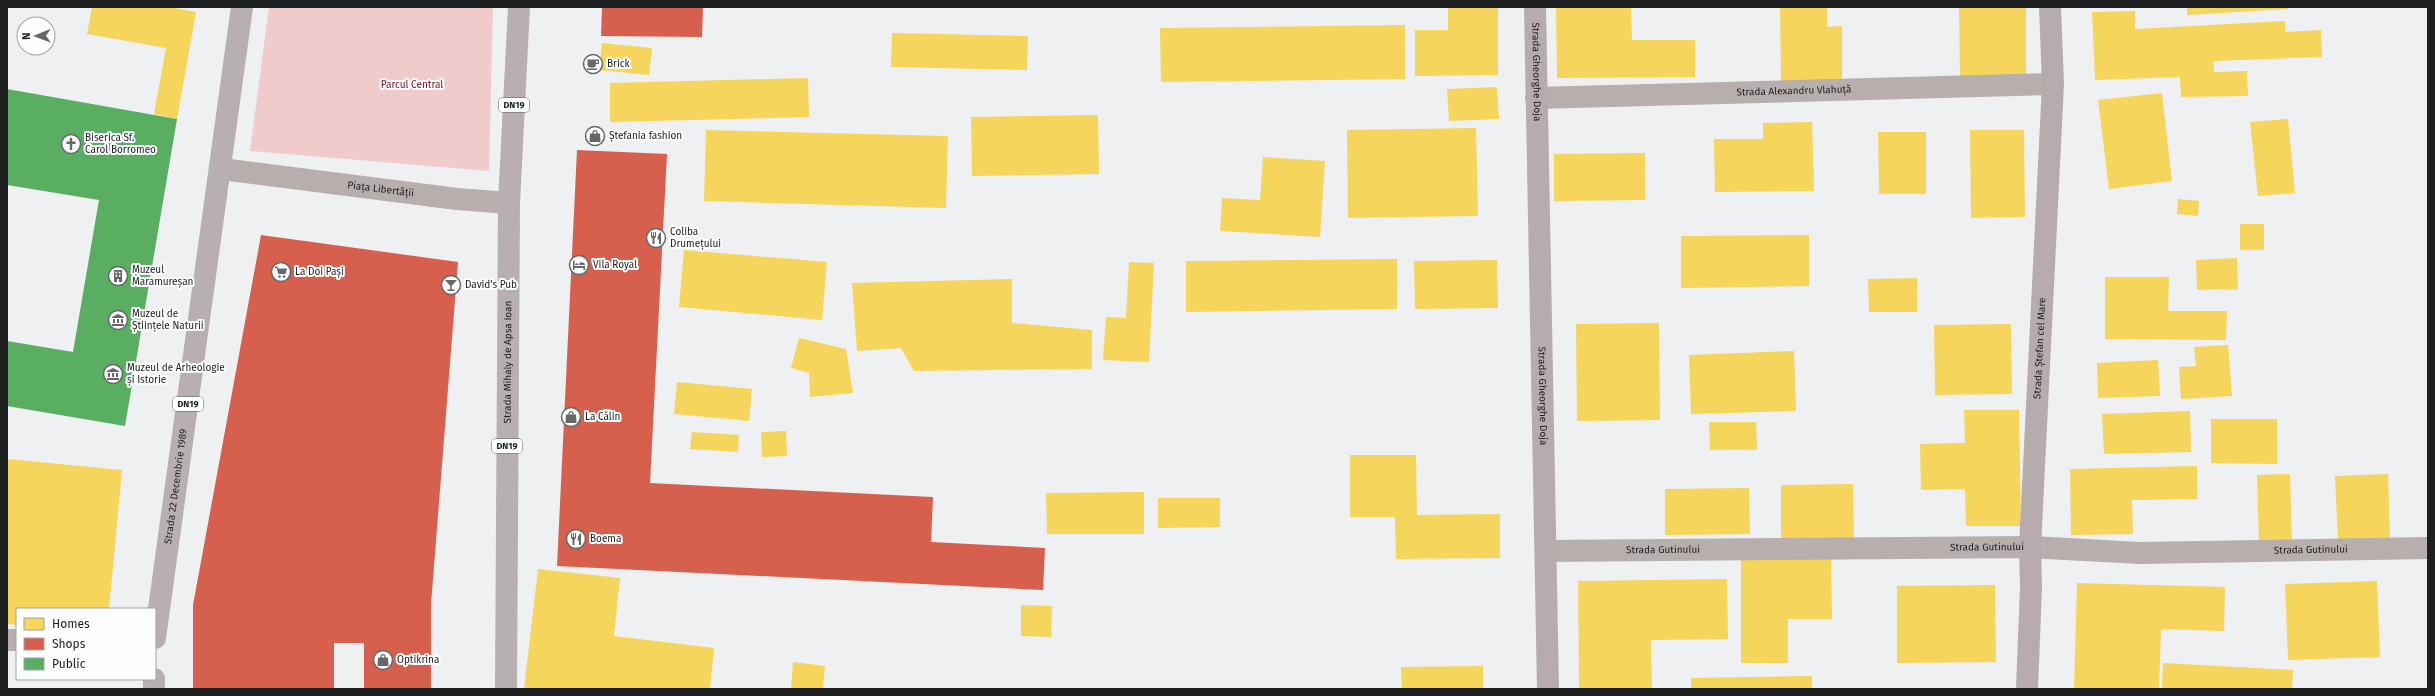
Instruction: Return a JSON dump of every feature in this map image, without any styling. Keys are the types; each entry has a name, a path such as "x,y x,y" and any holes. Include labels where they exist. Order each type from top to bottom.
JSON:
{"main road":[{"name":"DN19","path":"221,169 242,7"},
{"name":"DN19","path":"509,203 519,7"},
{"name":"Strada Gheorghe Doja","path":"1534,7 1548,689"},
{"name":"Strada Ștefan cel Mare","path":"2027,689 2031,587 2030,547 2053,84 2050,7"},
{"name":"Strada 22 Decembrie 1989","path":"156,631 221,169"},
{"name":"Strada Mihaly de Apsa Ioan","path":"506,689 509,203"}],"street":[{"name":"Strada Alexandru Vlahuță","path":"1536,98 2053,84"},
{"name":"Piața Libertății","path":"221,169 457,199 509,203"},
{"name":"Strada Gutinului","path":"1546,551 2030,547 2140,553 2428,548"}],"green space":[{"name":"Parcul Central","path":"269,7 493,7 489,171 250,151"}],"building: Homes":[{"path":"92,7 169,7 196,12 177,119 154,114 166,48 87,34"},
{"path":"1448,7 1498,7 1498,75 1415,76 1415,30 1448,30"},
{"path":"1556,7 1631,7 1632,40 1695,40 1695,77 1557,78"},
{"path":"1780,7 1827,7 1827,27 1842,26 1842,82 1781,82"},
{"path":"1959,7 2026,7 2026,77 1960,78"},
{"path":"2187,7 2288,7 2288,9 2187,15"},
{"path":"2135,11 2135,29 2285,21 2285,32 2321,30 2322,57 2214,61 2214,72 2247,71 2248,96 2181,97 2180,77 2095,80 2092,12"},
{"path":"1405,25 1405,79 1161,82 1160,28"},
{"path":"892,33 1028,36 1027,70 891,67"},
{"path":"602,43 652,48 649,75 599,70"},
{"path":"808,78 809,117 610,122 610,83"},
{"path":"1497,87 1499,119 1449,121 1447,89"},
{"path":"2162,93 2172,181 2109,189 2098,100"},
{"path":"1098,115 1099,174 972,176 971,117"},
{"path":"2288,119 2295,193 2258,196 2250,122"},
{"path":"1812,122 1814,191 1715,192 1714,139 1763,139 1763,123"},
{"path":"1476,128 1478,216 1348,218 1347,130"},
{"path":"706,130 948,136 946,208 704,201"},
{"path":"1970,130 2024,130 2025,217 1971,218"},
{"path":"1878,132 1926,132 1926,194 1879,194"},
{"path":"1645,153 1645,200 1554,201 1554,154"},
{"path":"1263,157 1325,161 1320,237 1220,231 1222,198 1260,200"},
{"path":"2178,199 2199,201 2198,216 2177,214"},
{"path":"2240,224 2264,224 2264,250 2240,250"},
{"path":"1809,235 1809,286 1681,288 1681,236"},
{"path":"684,250 827,262 822,320 679,307"},
{"path":"2237,258 2238,289 2197,290 2196,260"},
{"path":"1397,259 1397,309 1186,312 1186,261"},
{"path":"1497,260 1498,308 1415,309 1414,261"},
{"path":"1129,262 1154,263 1149,362 1103,360 1106,317 1126,318"},
{"path":"2105,277 2169,277 2168,311 2227,311 2226,340 2105,339"},
{"path":"1917,278 1917,312 1869,312 1868,279"},
{"path":"1012,279 1012,323 1092,330 1092,369 914,371 901,348 857,351 852,283"},
{"path":"1659,323 1660,420 1577,421 1576,324"},
{"path":"2011,324 2012,394 1935,395 1934,325"},
{"path":"799,338 846,349 853,393 810,397 809,373 791,368"},
{"path":"2228,345 2232,396 2181,399 2179,367 2196,366 2194,347"},
{"path":"1794,351 1796,411 1691,414 1689,355"},
{"path":"2158,360 2160,396 2098,398 2097,363"},
{"path":"677,382 752,389 749,421 674,414"},
{"path":"1964,410 2019,410 2021,526 1966,526 1965,489 1921,490 1920,444 1965,443"},
{"path":"2190,411 2191,452 2104,454 2102,414"},
{"path":"2211,419 2277,419 2277,464 2211,463"},
{"path":"1709,422 1756,422 1757,450 1710,450"},
{"path":"786,431 787,456 762,457 761,432"},
{"path":"692,432 739,435 738,452 690,449"},
{"path":"1350,455 1416,455 1417,515 1500,514 1500,558 1396,559 1395,517 1350,517"},
{"path":"7,459 122,470 109,608 16,608 16,625 7,624"},
{"path":"2197,466 2197,499 2132,500 2133,534 2071,535 2070,469"},
{"path":"2290,474 2292,542 2259,543 2257,475"},
{"path":"2388,474 2390,540 2338,542 2335,476"},
{"path":"1853,484 1854,541 1781,541 1781,485"},
{"path":"1749,488 1750,534 1665,535 1665,489"},
{"path":"1144,492 1144,534 1047,534 1046,493"},
{"path":"1158,498 1220,498 1220,527 1158,528"},
{"path":"1831,555 1832,619 1788,619 1788,663 1741,663 1741,556"},
{"path":"538,569 620,578 614,636 714,648 710,689 524,689"},
{"path":"1727,579 1728,639 1651,640 1652,689 1579,689 1578,581"},
{"path":"2377,581 2380,657 2288,660 2285,584"},
{"path":"2077,583 2225,587 2224,631 2161,629 2159,689 2074,689"},
{"path":"1995,585 1996,662 1897,663 1897,586"},
{"path":"1021,605 1052,606 1051,637 1021,636"},
{"path":"793,662 825,666 823,689 791,689"},
{"path":"2163,663 2293,670 2292,689 2162,689"},
{"path":"1483,666 1483,689 1402,689 1401,667"},
{"path":"1812,676 1812,689 1691,689 1691,678"}],"building: Shops":[{"path":"602,7 703,7 702,37 601,36"},
{"path":"577,150 667,154 650,483 933,497 931,542 1045,548 1043,590 557,566"},
{"path":"261,235 458,262 431,604 431,689 364,689 364,643 334,643 334,689 193,689 193,605"}],"building: Public":[{"path":"7,89 177,119 125,426 7,406 7,341 73,352 99,200 7,185"}],"place":[{"name":"Brick","path":"593,64"},
{"name":"Ștefania fashion","path":"595,136"},
{"name":"Biserica Sf. Carol Borromeo","path":"71,144"},
{"name":"Coliba Drumețului","path":"656,238"},
{"name":"Vila Royal","path":"579,265"},
{"name":"La Doi Pași","path":"281,272"},
{"name":"Muzeul Maramureșan","path":"118,276"},
{"name":"David's Pub","path":"451,285"},
{"name":"Muzeul de Științele Naturii","path":"118,320"},
{"name":"Muzeul de Arheologie și Istorie","path":"113,374"},
{"name":"La Călin","path":"571,417"},
{"name":"Boema","path":"576,539"},
{"name":"Optikrina","path":"383,660"}]}
